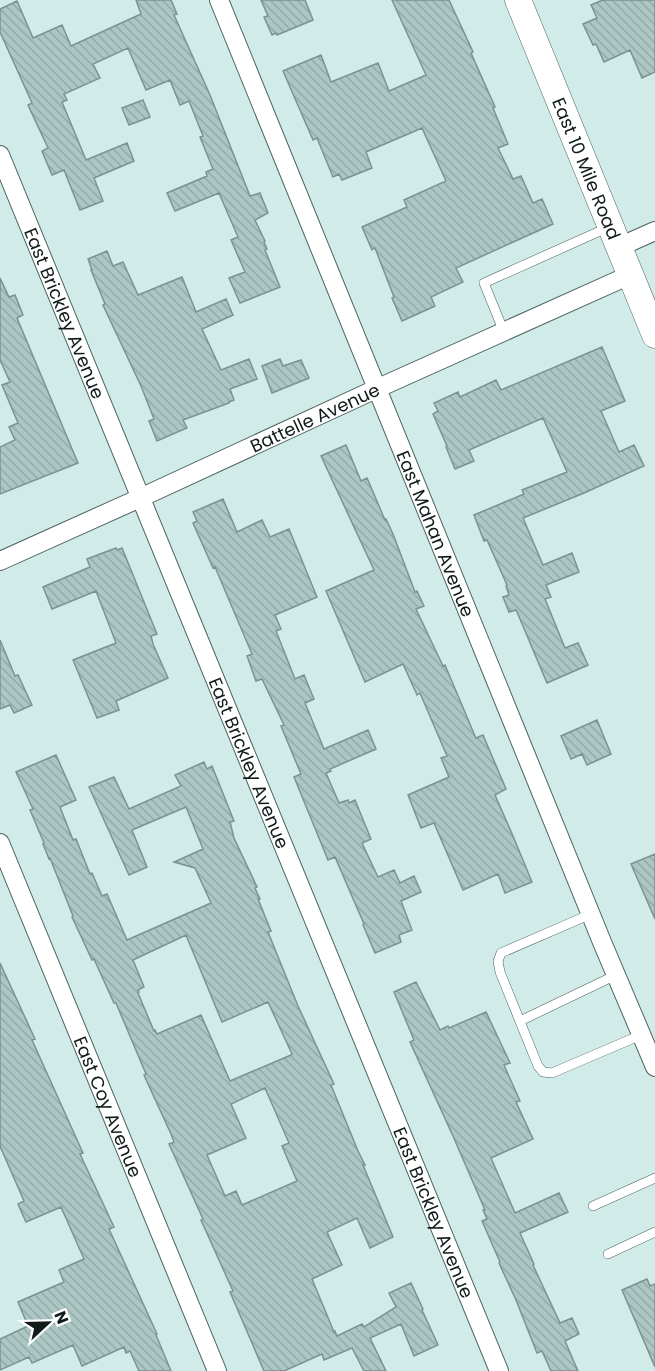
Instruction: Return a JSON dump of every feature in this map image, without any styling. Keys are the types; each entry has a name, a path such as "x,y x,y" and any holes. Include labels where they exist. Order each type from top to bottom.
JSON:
{"main road":[{"name":"East 10 Mile Road","path":"518,0 655,335"}],"street":[{"name":"East Mahan Avenue","path":"219,0 655,1067"},
{"name":"East Brickley Avenue","path":"0,155 499,1371"},
{"path":"615,237 655,231"},
{"name":"Battelle Avenue","path":"0,561 376,388 630,275"},
{"name":"East Coy Avenue","path":"0,843 217,1371"}],"lane":[{"path":"504,332 484,283 615,237"},
{"path":"591,914 501,953 498,961 500,972 538,1066 543,1072 552,1073 641,1035"},
{"path":"520,1021 616,975"},
{"path":"593,1206 655,1178"},
{"path":"608,1254 655,1232"}],"building":[{"path":"136,0 171,0 177,14 174,15 210,95 250,196 260,193 268,213 255,220 265,241 267,249 265,250 280,287 240,303 229,278 245,272 231,240 238,237 219,193 175,211 167,193 207,176 206,172 213,169 189,101 180,105 170,80 146,90 128,48 93,64 100,78 64,94 67,100 62,102 86,160 127,143 134,161 94,178 103,201 80,210 64,170 52,175 42,151 48,148 28,105 32,103 0,32 0,9 17,1 33,38 62,25 71,46 141,14"},
{"path":"261,0 305,0 313,20 272,35 264,17 268,16"},
{"path":"392,0 449,0 473,52 471,53 495,107 493,108 508,144 498,148 513,179 521,176 533,203 542,199 553,224 456,268 463,282 431,297 435,306 402,321 375,248 372,250 362,227 407,207 404,200 446,181 422,128 366,152 372,168 342,180 339,174 333,177 317,138 313,140 283,71 321,55 331,82 378,63 389,91 426,75"},
{"path":"603,0 655,0 655,72 642,78 630,50 604,62 583,24 597,18 591,5"},
{"path":"143,100 150,117 129,125 122,108"},
{"path":"107,251 113,266 123,262 138,295 182,277 196,312 226,299 233,315 202,329 221,370 249,359 257,379 230,389 234,400 183,420 187,428 157,441 149,421 154,419 103,305 105,304 88,259"},
{"path":"0,278 9,297 15,295 23,315 17,318 78,463 0,494 0,447 15,440 9,427 18,423 2,385 10,382 0,360"},
{"path":"602,347 625,401 601,411 619,452 634,445 644,466 523,518 543,565 572,553 579,572 546,585 551,597 545,599 565,648 578,643 588,665 547,683 516,610 509,612 503,597 509,595 507,585 487,540 484,541 474,515 524,494 522,490 567,472 543,418 469,450 474,461 455,469 433,414 438,411 434,403 458,392 460,397 496,380 501,390"},
{"path":"280,359 283,366 301,360 309,378 272,393 262,366"},
{"path":"346,445 361,481 367,478 393,534 415,592 417,591 424,606 416,609 443,666 445,665 475,736 476,738 483,735 506,789 495,795 532,882 505,893 498,874 463,890 434,823 421,828 408,795 449,777 441,758 447,756 420,693 417,695 403,664 365,682 326,591 374,570 321,456"},
{"path":"223,499 237,532 262,520 270,537 289,529 317,597 275,615 281,629 276,631 295,679 304,675 314,699 305,703 324,749 368,730 376,749 330,769 331,771 326,773 339,803 348,800 349,803 355,800 371,839 362,843 378,877 394,870 400,883 414,876 421,892 401,901 412,930 399,935 401,942 375,953 335,857 328,860 294,777 301,774 281,726 284,725 262,679 256,681 247,656 252,654 215,567 213,568 193,523 197,521 193,512"},
{"path":"116,548 117,550 122,548 157,634 151,636 153,644 168,678 116,701 119,710 97,718 73,660 116,643 96,591 52,609 43,587 90,567 87,559"},
{"path":"0,640 15,676 18,675 32,705 14,713 10,705 0,709"},
{"path":"597,720 611,754 587,765 582,754 571,759 561,736"},
{"path":"56,755 76,800 60,807 90,874 92,873 102,896 107,894 127,940 211,903 195,868 174,862 203,849 186,807 132,830 147,867 129,875 89,787 114,777 129,809 181,786 175,775 204,762 207,769 212,766 234,821 230,822 234,838 257,887 255,888 260,899 258,899 271,931 268,932 298,1006 334,1084 331,1085 393,1237 370,1248 357,1218 327,1232 342,1265 312,1279 337,1336 362,1324 364,1327 396,1307 389,1293 411,1283 438,1345 414,1356 401,1324 370,1338 386,1371 364,1371 352,1348 324,1360 322,1354 284,1371 264,1371 230,1292 233,1291 201,1220 203,1219 169,1144 174,1142 171,1134 144,1075 146,1074 116,1003 72,917 30,810 33,809 16,772","holes":["186,935 222,1022 268,1002 291,1055 230,1081 201,1015 157,1034 154,1031 138,993 138,990 144,987 133,960","265,1088 289,1143 282,1146 297,1181 242,1205 236,1191 225,1196 207,1155 246,1138 231,1104"]},
{"path":"655,854 655,919 631,864"},
{"path":"0,963 83,1153 80,1154 114,1227 109,1229 157,1334 171,1371 139,1371 130,1351 126,1353 124,1347 82,1366 73,1345 32,1363 29,1357 0,1370 0,1339 28,1326 18,1302 64,1282 59,1270 84,1259 61,1207 26,1222 18,1204 24,1201 0,1146"},
{"path":"416,982 440,1030 486,1012 510,1063 504,1065 520,1101 516,1102 533,1139 491,1158 515,1213 559,1193 568,1212 520,1233 560,1323 572,1318 579,1334 565,1341 578,1371 551,1371 542,1351 537,1353 499,1263 482,1221 487,1219 483,1210 485,1210 410,1042 414,1040 394,992"},
{"path":"647,1279 650,1286 655,1284 655,1367 622,1290"}]}
